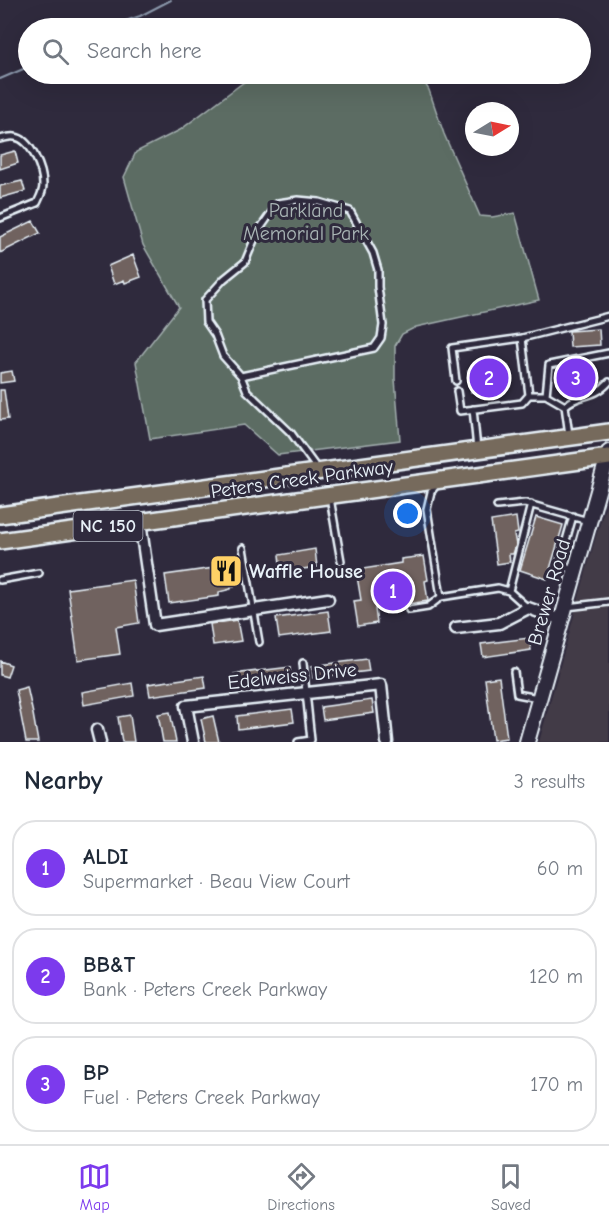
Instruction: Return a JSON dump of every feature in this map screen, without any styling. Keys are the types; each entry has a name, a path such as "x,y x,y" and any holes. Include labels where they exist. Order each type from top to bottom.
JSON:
{"main road":[{"name":"Peters Creek Parkway","path":"0,515 609,432"},
{"path":"330,496 331,480 474,451"},
{"name":"Peters Creek Parkway","path":"0,541 608,456"}],"street":[{"name":"Brewer Road","path":"527,742 608,456"},
{"path":"140,522 154,625 328,599"},
{"path":"456,628 500,623 528,608 564,614"},
{"name":"Edelweiss Drive","path":"193,742 186,706 381,685 387,742"},
{"path":"97,730 100,742"}],"lane":[{"path":"0,139 15,137 23,140 37,162 43,182 42,193 37,203 0,218"},
{"path":"241,376 374,348 381,338 383,325 378,270 373,253 350,211 319,202 298,200 278,203 257,233 245,262 224,279 205,300 206,322 223,356 241,376 246,392 291,433 319,472"},
{"path":"456,381 452,348 522,338 609,316"},
{"path":"457,391 460,411 522,403 529,395 522,338"},
{"path":"546,395 549,365 609,353"},
{"path":"565,406 572,400 597,393 609,382"},
{"path":"529,395 546,395 565,406"},
{"path":"565,406 569,438"},
{"path":"473,409 474,451"},
{"path":"440,481 431,492 428,509 441,597"},
{"path":"330,496 341,561"},
{"path":"497,506 525,503 590,521"},
{"path":"509,591 531,504"},
{"path":"573,516 558,565 576,571"},
{"path":"243,548 258,642"},
{"path":"0,580 39,573"},
{"path":"409,610 428,607 441,597 498,588 509,591 528,608"},
{"path":"564,614 609,602"},
{"path":"298,742 311,740 303,663"},
{"path":"514,672 518,696 540,698"}],"shaded area":[{"path":"609,495 609,742 539,742 596,536"}],"green space":[{"name":"Parkland Memorial Park","path":"241,84 425,84 444,134 480,216 492,217 515,213 539,300 416,327 402,334 395,346 400,440 278,455 244,425 150,439 136,362 179,307 143,245 124,177 136,152 180,130"}],"building":[{"path":"15,151 18,163 0,169 0,155"},
{"path":"22,181 25,191 0,198 0,186"},
{"path":"33,221 40,233 0,253 0,237"},
{"path":"133,255 141,277 114,284 108,266"},
{"path":"599,329 600,345 570,347 569,331"},
{"path":"508,366 511,386 471,392 468,371"},
{"path":"12,371 14,381 0,383 0,373"},
{"path":"0,390 4,390 8,419 0,420"},
{"path":"516,517 518,533 514,534 516,545 513,554 509,554 510,562 497,564 491,521"},
{"path":"536,517 563,525 547,579 520,570"},
{"path":"315,549 317,567 281,572 279,555"},
{"path":"229,555 234,587 219,592 219,596 169,603 165,575 221,567 220,557"},
{"path":"424,556 428,580 425,581 428,601 375,609 377,623 358,626 354,601 361,600 356,570 401,563 401,559"},
{"path":"133,580 139,623 116,627 120,654 78,660 68,589"},
{"path":"328,611 331,631 279,638 276,618"},
{"path":"237,620 241,641 213,645 210,624"},
{"path":"529,638 531,650 483,657 481,644"},
{"path":"367,659 369,671 313,678 312,666"},
{"path":"0,661 11,665 7,677 0,675"},
{"path":"290,667 291,679 236,687 234,674"},
{"path":"204,676 206,688 150,696 148,684"},
{"path":"499,677 507,738 493,740 485,679"},
{"path":"132,683 134,696 84,705 82,692"},
{"path":"27,687 38,742 26,742 16,690"},
{"path":"372,700 374,713 323,720 321,707"},
{"path":"292,709 294,722 238,729 237,716"},
{"path":"170,712 176,742 163,742 158,714"},
{"path":"130,715 134,742 122,742 118,717"},
{"path":"213,716 219,742 206,742 201,719"}],"waterway":[{"path":"134,18 171,0"},
{"path":"0,79 18,71"}],"place":[{"name":"BB&T","path":"489,378"},
{"name":"BP","path":"576,378"},
{"name":"Waffle House","path":"226,571"},
{"name":"ALDI","path":"393,591"}]}
